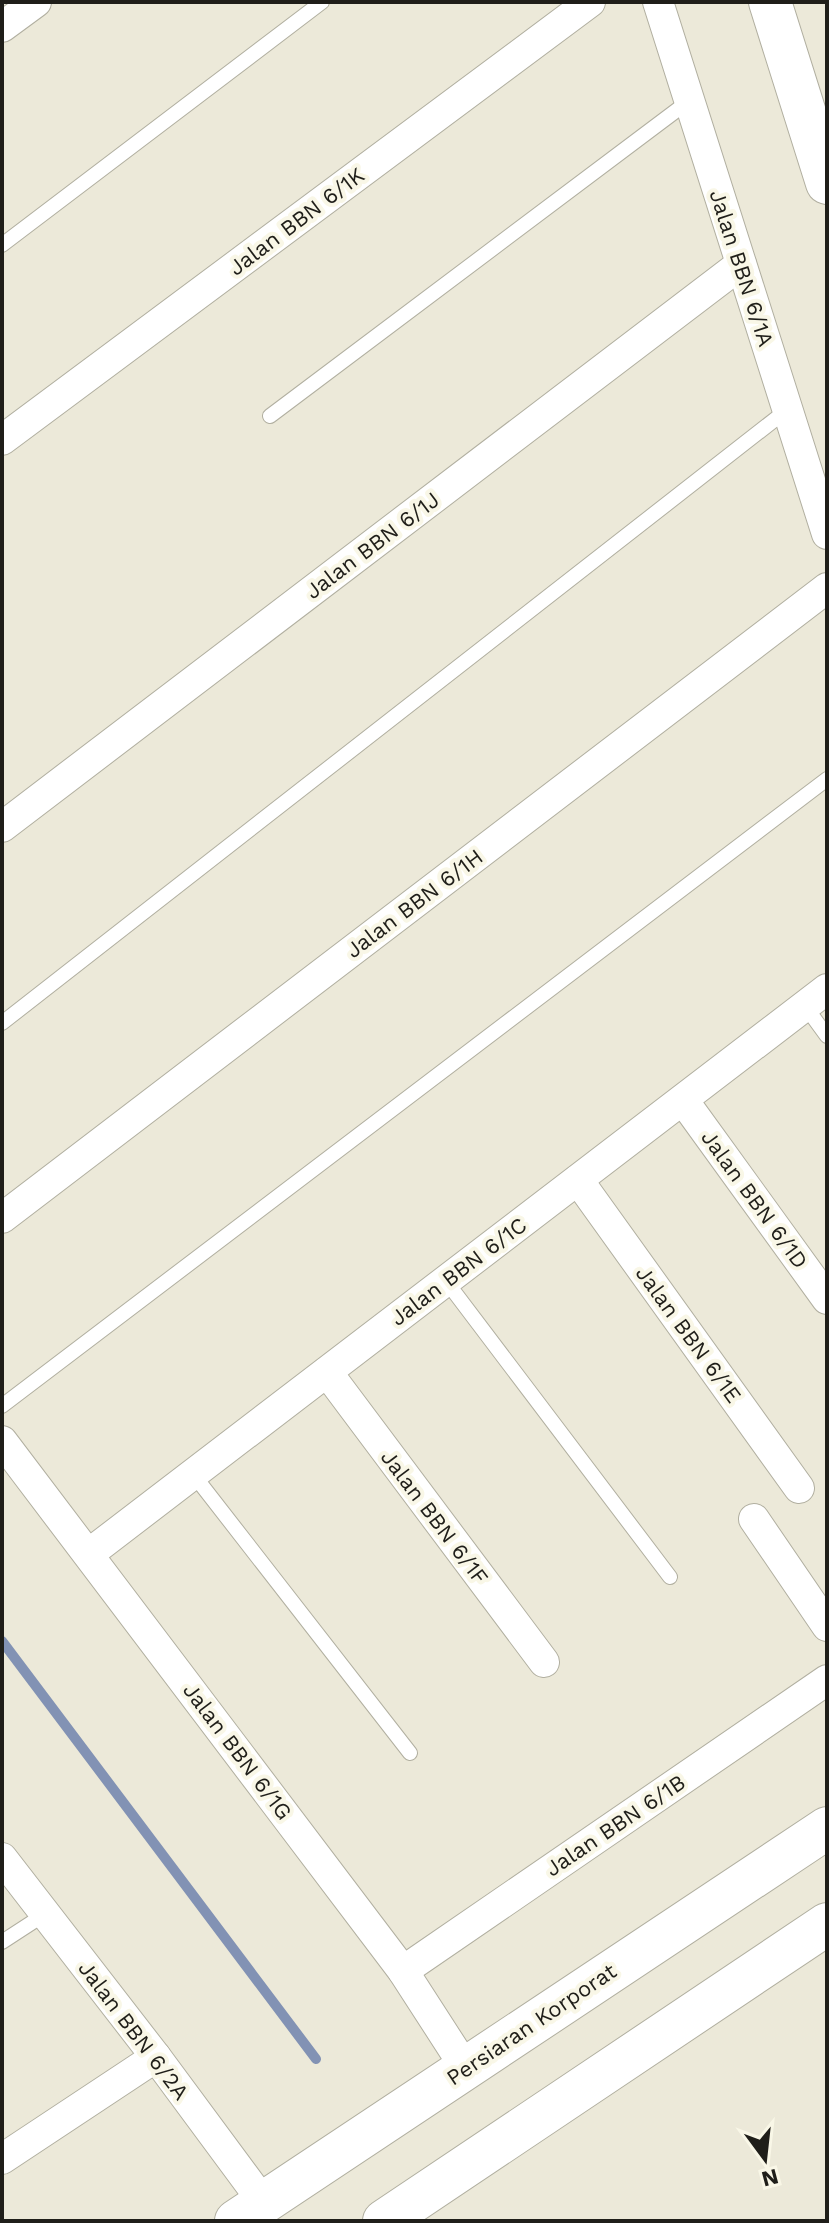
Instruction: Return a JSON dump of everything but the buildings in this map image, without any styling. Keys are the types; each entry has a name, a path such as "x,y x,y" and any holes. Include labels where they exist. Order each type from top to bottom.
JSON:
{"main road":[{"path":"771,2 827,183"},
{"name":"Persiaran Korporat","path":"250,2212 827,1828"},
{"path":"384,2221 827,1924"}],"street":[{"path":"2,27 36,2"},
{"name":"Jalan BBN 6/1K","path":"2,440 590,2"},
{"name":"Jalan BBN 6/1A","path":"658,2 827,534"},
{"name":"Jalan BBN 6/1J","path":"2,827 741,264"},
{"name":"Jalan BBN 6/1H","path":"2,1218 827,588"},
{"name":"Jalan BBN 6/1C","path":"90,1553 816,998"},
{"name":"Jalan BBN 6/1D","path":"683,1100 827,1299"},
{"name":"Jalan BBN 6/1E","path":"578,1180 799,1488"},
{"name":"Jalan BBN 6/1F","path":"327,1372 544,1662"},
{"name":"Jalan BBN 6/1G","path":"2,1441 90,1553 403,1971 465,2067"},
{"path":"754,1519 827,1626"},
{"name":"Jalan BBN 6/1B","path":"403,1971 827,1680"},
{"name":"Jalan BBN 6/2A","path":"2,1858 156,2057 250,2212"},
{"path":"2,2159 156,2057"}],"lane":[{"path":"2,245 322,2"},
{"path":"270,416 689,101"},
{"path":"2,1023 788,410"},
{"path":"2,1406 827,779"},
{"path":"816,998 827,1036"},
{"path":"446,1281 670,1577"},
{"path":"193,1474 410,1753"},
{"path":"2,1942 45,1914"}],"waterway":[{"path":"2,1641 316,2059"}]}
